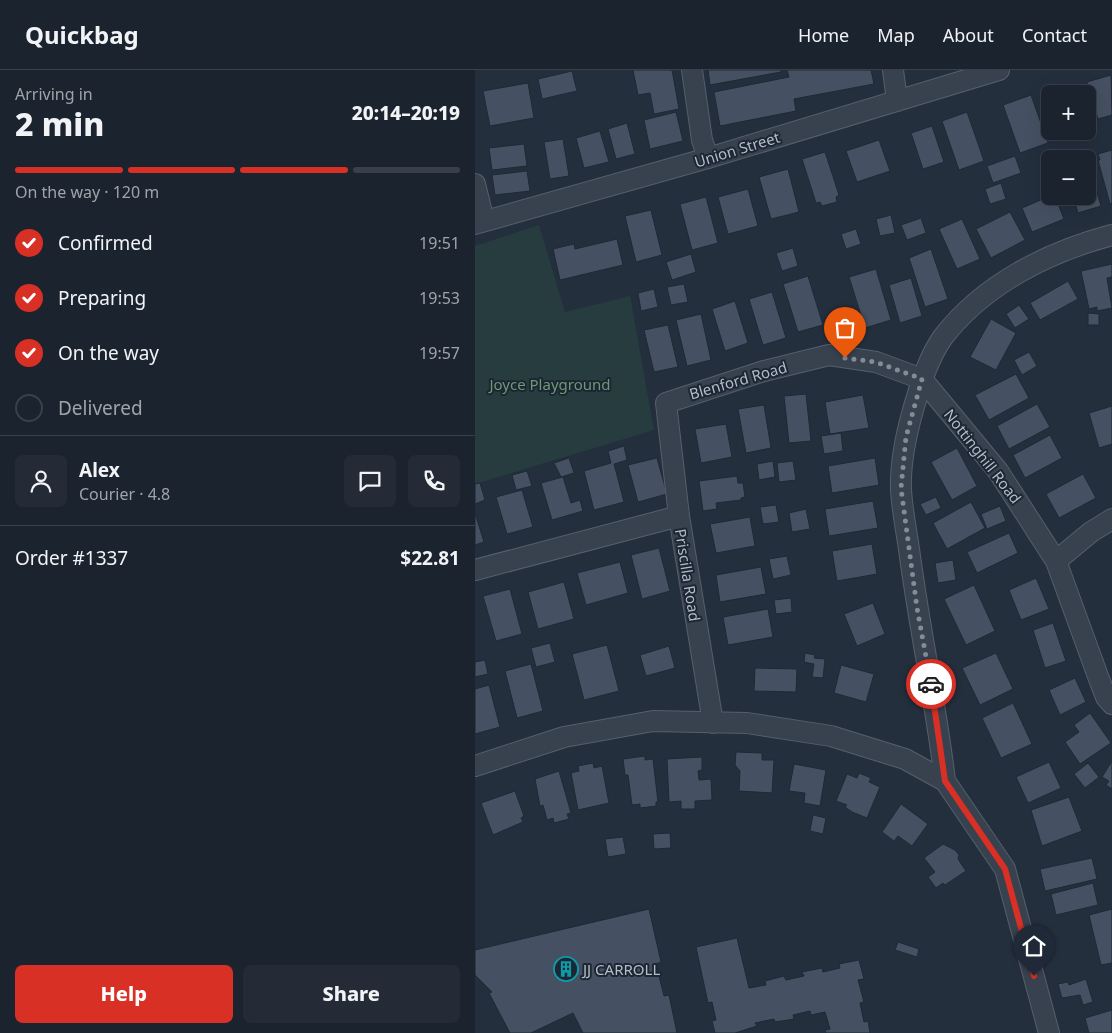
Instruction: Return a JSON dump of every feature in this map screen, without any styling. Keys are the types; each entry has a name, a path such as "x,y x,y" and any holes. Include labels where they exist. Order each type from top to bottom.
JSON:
{"street":[{"path":"692,70 702,140 708,158"},
{"path":"893,70 897,101"},
{"name":"Union Street","path":"480,223 708,158 999,70"},
{"path":"475,184 480,223"},
{"path":"1049,1033 1005,869 945,781 939,728 917,608 901,488 906,437 922,379 943,338 975,303 1001,283 1046,258 1112,235"},
{"name":"Blenford Road","path":"679,516 666,403 764,371 829,356 876,362 922,379"},
{"name":"Nottinghill Road","path":"922,379 998,471 1056,561 1103,688 1112,704"},
{"name":"Priscilla Road","path":"475,570 679,516 713,723"},
{"path":"1056,561 1091,532 1112,519"},
{"path":"475,766 564,738 653,721 747,724 831,736 905,760 945,781"}],"green space":[{"name":"Joyce Playground","path":"539,225 565,312 630,296 654,430 475,484 475,246"}],"building":[{"path":"633,70 672,70 679,109 654,114 650,93 638,95"},
{"path":"708,70 781,70 781,72 710,85"},
{"path":"787,70 871,70 874,84 794,99 796,111 720,126 714,92 789,77"},
{"path":"572,71 577,91 542,99 538,79"},
{"path":"1111,75 1112,115 1098,119 1096,112 1096,85 1088,85 1087,82"},
{"path":"528,83 534,118 490,126 483,91"},
{"path":"1031,95 1041,123 1041,140 1047,140 1048,143 1020,153 1003,105"},
{"path":"676,112 683,141 650,149 644,120"},
{"path":"967,112 984,161 959,170 942,121"},
{"path":"627,123 635,154 616,159 608,129"},
{"path":"932,126 944,162 923,169 911,133"},
{"path":"600,131 609,162 584,168 576,138"},
{"path":"563,139 569,176 550,179 544,142"},
{"path":"879,140 890,171 857,182 846,151"},
{"path":"524,144 527,166 492,170 489,148"},
{"path":"1112,150 1112,203 1110,204 1098,154"},
{"path":"825,152 839,195 836,197 837,202 822,206 820,202 816,203 802,159"},
{"path":"1015,156 1021,173 993,183 987,166"},
{"path":"788,169 799,212 771,219 759,177"},
{"path":"527,171 530,191 495,195 492,175"},
{"path":"1001,183 1006,199 990,204 985,189"},
{"path":"748,189 758,226 728,234 718,197"},
{"path":"1096,189 1101,206 1078,213 1076,205 1096,205"},
{"path":"706,197 718,243 692,250 680,204"},
{"path":"1041,200 1041,205 1059,205 1064,219 1032,232 1022,208"},
{"path":"651,210 662,255 636,262 625,216"},
{"path":"1010,212 1025,240 991,258 976,229"},
{"path":"891,215 895,233 880,236 876,219"},
{"path":"921,218 926,233 907,240 901,225"},
{"path":"962,219 980,259 957,269 939,229"},
{"path":"856,229 861,244 846,249 841,234"},
{"path":"617,239 623,265 560,280 553,249 574,244 575,249"},
{"path":"793,248 798,266 782,271 776,253"},
{"path":"931,249 948,299 925,307 909,258"},
{"path":"691,254 696,272 672,280 666,262"},
{"path":"1112,264 1112,277 1107,278 1112,308 1097,311 1097,307 1089,309 1081,271"},
{"path":"876,269 891,320 865,328 849,277"},
{"path":"808,276 823,325 798,332 783,284"},
{"path":"911,278 922,316 900,323 889,285"},
{"path":"1068,281 1078,299 1040,320 1030,303"},
{"path":"684,284 688,302 671,305 667,287"},
{"path":"654,289 658,307 641,311 638,293"},
{"path":"772,292 786,338 763,345 749,299"},
{"path":"735,301 748,343 725,351 712,309"},
{"path":"1019,305 1029,319 1015,328 1006,314"},
{"path":"1088,313 1099,314 1099,325 1088,325"},
{"path":"701,314 711,360 687,366 676,320"},
{"path":"991,319 1016,333 996,370 970,357"},
{"path":"668,325 678,367 654,372 644,330"},
{"path":"1029,352 1037,366 1022,375 1014,360"},
{"path":"1016,374 1029,398 989,420 975,395"},
{"path":"806,394 811,441 789,443 784,396"},
{"path":"863,395 869,428 830,434 825,402"},
{"path":"1037,404 1050,427 1009,449 997,426"},
{"path":"764,405 771,448 746,453 738,409"},
{"path":"1112,406 1112,444 1099,448 1089,413"},
{"path":"726,424 732,457 701,463 695,429"},
{"path":"841,433 843,451 824,454 821,436"},
{"path":"1050,435 1062,458 1025,478 1013,455"},
{"path":"624,446 627,460 614,464 624,502 594,510 584,471 611,463 608,451"},
{"path":"957,448 977,486 952,500 931,462"},
{"path":"569,458 574,473 561,477 554,463"},
{"path":"657,458 667,494 638,502 628,465"},
{"path":"875,458 879,485 832,493 828,466"},
{"path":"773,461 775,477 759,480 757,464"},
{"path":"793,461 796,480 779,482 777,463"},
{"path":"527,471 532,486 516,490 512,475"},
{"path":"1083,474 1096,498 1059,518 1046,494"},
{"path":"737,476 738,483 743,483 745,497 741,498 741,500 716,503 717,509 703,511 699,481"},
{"path":"563,477 571,503 580,500 583,511 552,520 541,483"},
{"path":"480,483 485,500 475,504 475,484"},
{"path":"522,490 533,527 507,534 496,497"},
{"path":"936,497 941,508 926,515 920,504"},
{"path":"873,501 878,528 829,536 825,509"},
{"path":"971,502 985,528 947,549 933,523"},
{"path":"776,505 779,522 763,524 760,507"},
{"path":"1000,506 1006,521 987,529 981,514"},
{"path":"806,509 810,529 792,532 789,513"},
{"path":"475,513 484,542 475,545"},
{"path":"750,517 755,546 716,553 710,524"},
{"path":"1009,533 1018,553 977,573 967,552"},
{"path":"872,544 877,574 837,581 832,551"},
{"path":"659,548 670,591 642,599 631,555"},
{"path":"787,556 791,575 773,579 769,559"},
{"path":"953,560 956,580 938,583 935,563"},
{"path":"620,562 628,593 586,605 577,573"},
{"path":"761,567 766,594 720,602 716,575"},
{"path":"1036,578 1049,609 1021,620 1009,590"},
{"path":"564,582 574,619 538,629 528,592"},
{"path":"974,585 995,631 966,645 944,599"},
{"path":"510,589 522,634 496,641 483,596"},
{"path":"791,598 792,612 776,614 774,600"},
{"path":"873,603 885,634 857,646 844,614"},
{"path":"768,609 773,637 728,645 723,617"},
{"path":"1053,623 1066,661 1045,668 1033,630"},
{"path":"550,643 555,662 536,667 531,648"},
{"path":"607,645 619,691 584,700 572,654"},
{"path":"669,646 675,668 646,676 640,655"},
{"path":"805,653 815,655 814,658 825,659 823,678 812,677 814,664 804,662"},
{"path":"996,653 1013,689 980,705 962,668"},
{"path":"485,660 488,674 475,677 475,662"},
{"path":"531,664 543,711 517,718 505,671"},
{"path":"841,665 874,674 866,702 834,693"},
{"path":"755,668 797,669 796,692 754,691"},
{"path":"1075,678 1086,702 1060,715 1049,690"},
{"path":"489,685 500,727 475,734 475,689"},
{"path":"1013,703 1032,744 1001,758 982,718"},
{"path":"1090,713 1111,743 1080,764 1065,742 1079,732 1074,725"},
{"path":"736,752 762,753 762,760 774,760 772,793 739,791 740,771 735,765"},
{"path":"645,756 645,760 653,759 658,802 656,802 656,806 640,808 640,804 632,805 628,775 625,775 623,759"},
{"path":"702,757 702,770 698,771 699,780 711,779 712,800 695,801 695,809 681,809 681,801 669,802 667,759"},
{"path":"1112,761 1112,789 1106,785 1109,781 1102,777"},
{"path":"1049,762 1061,788 1028,803 1016,777"},
{"path":"593,763 594,768 602,766 609,803 578,810 571,773 579,771 578,766"},
{"path":"1088,763 1099,777 1085,788 1074,774"},
{"path":"794,764 826,770 820,806 804,803 805,793 789,791"},
{"path":"559,771 571,813 567,814 569,819 554,823 553,818 547,820 543,805 540,806 535,779"},
{"path":"859,773 871,778 869,782 880,787 867,818 852,812 845,807 847,805 836,801 847,774 857,778"},
{"path":"515,791 524,816 521,818 523,822 493,835 481,803"},
{"path":"1069,797 1082,831 1042,846 1031,810"},
{"path":"901,804 928,824 912,846 898,836 894,841 882,832"},
{"path":"813,815 826,818 823,834 810,831"},
{"path":"670,833 671,848 654,849 653,834"},
{"path":"623,837 626,854 608,857 605,839"},
{"path":"943,844 955,850 959,855 958,859 966,871 945,885 943,883 936,888 928,877 935,872 924,858"},
{"path":"1092,858 1097,879 1045,891 1040,869"},
{"path":"1093,883 1098,905 1056,915 1051,894"},
{"name":"JJ CARROLL","path":"649,909 661,962 656,964 664,996 669,995 677,1033 583,1033 573,1013 531,1033 510,1033 489,993 492,992 475,975 475,950"},
{"path":"1112,909 1112,963 1101,965 1089,915"},
{"path":"737,938 749,988 766,985 765,981 784,976 786,980 804,976 802,972 822,968 823,972 840,968 839,964 859,960 864,979 858,980 864,1002 860,1003 864,1022 868,1021 870,1033 826,1033 825,1030 830,1029 825,1012 811,1015 810,1011 793,1015 794,1019 775,1022 774,1019 755,1023 757,1026 735,1033 715,1033 712,1021 716,1020 712,1002 708,1003 696,947"},
{"path":"898,942 919,949 917,957 895,950"},
{"path":"1086,979 1093,1002 1083,1005 1080,995 1062,998 1058,984 1068,982 1069,985"},
{"path":"1112,1010 1112,1033 1089,1033 1085,1018"}],"way so far":[{"path":"845,358 876,362 922,379 906,437 901,488 917,608 931,684"}],"place":[{"name":"JJ CARROLL","path":"566,969"}],"route":[{"path":"931,684 939,728 945,781 981,830 1005,869 1034,976"}]}
